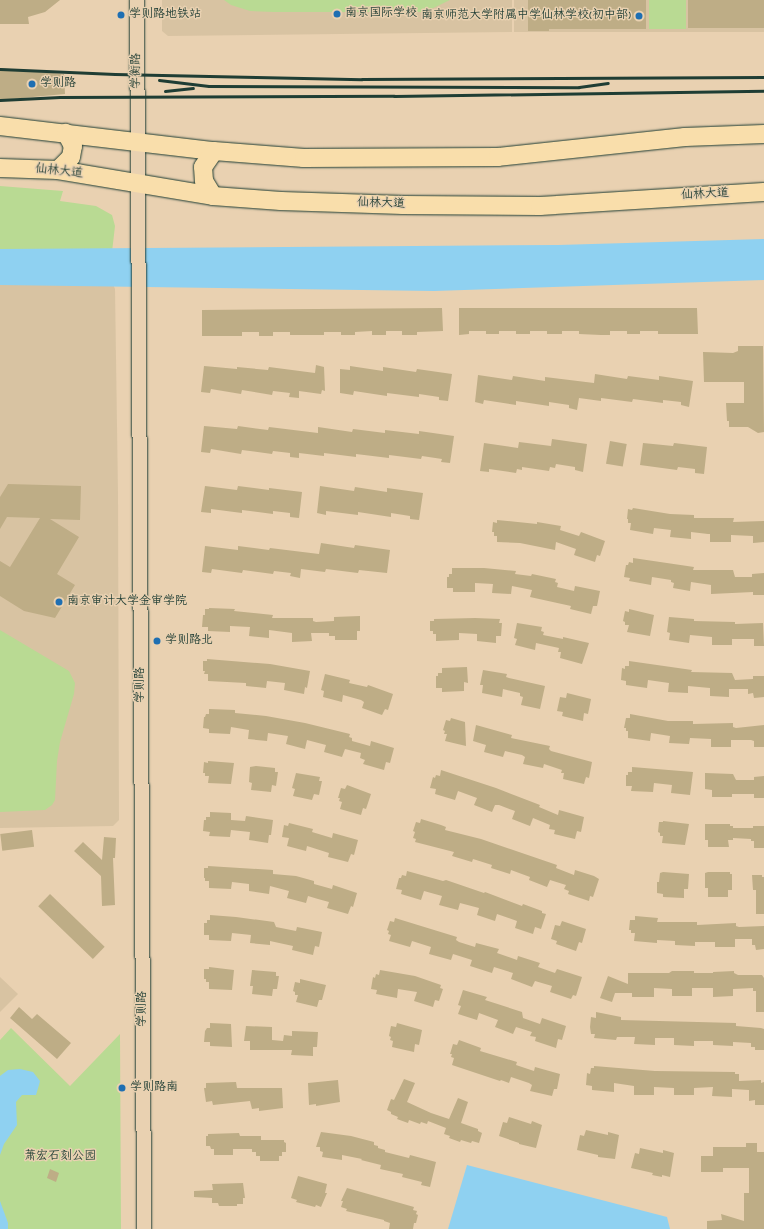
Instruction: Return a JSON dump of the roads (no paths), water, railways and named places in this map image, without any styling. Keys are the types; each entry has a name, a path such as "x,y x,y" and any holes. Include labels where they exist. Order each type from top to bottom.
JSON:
{"main road":[{"path":"0,126 214,151 304,158 498,157 685,137 764,134"},
{"path":"58,170 71,157 72,146 66,133"},
{"path":"213,196 204,180 203,167 214,151"},
{"name":"仙林大道","path":"0,168 58,170 213,196 281,201 403,205 540,206 764,192"}],"street":[{"name":"学衡路","path":"137,0 137,142"},
{"name":"学则路","path":"137,142 139,183 144,1229"}],"water":[{"path":"764,239 764,280 434,291 0,285 0,249 558,245"},
{"path":"20,1069 33,1072 40,1081 36,1095 22,1095 16,1102 17,1125 4,1144 0,1155 0,1076 8,1070"},
{"path":"467,1165 667,1217 670,1229 448,1229"},
{"path":"0,1201 8,1223 8,1229 0,1229"}],"railway":[{"path":"0,69 115,74 362,79 764,77"},
{"path":"159,80 209,86 579,87 608,83"},
{"path":"165,91 193,88"},
{"path":"0,100 60,97 394,96 764,91"}],"place":[{"name":"南京国际学校","path":"337,14"},
{"name":"学则路地铁站","path":"121,15"},
{"name":"南京师范大学附属中学仙林学校(初中部)","path":"639,16"},
{"name":"学则路","path":"32,84"},
{"name":"南京审计大学金审学院","path":"59,602"},
{"name":"学则路北","path":"157,641"},
{"name":"学则路南","path":"122,1088"}],"park label":[{"name":"萧宏石刻公园","path":"60,1157"}]}
